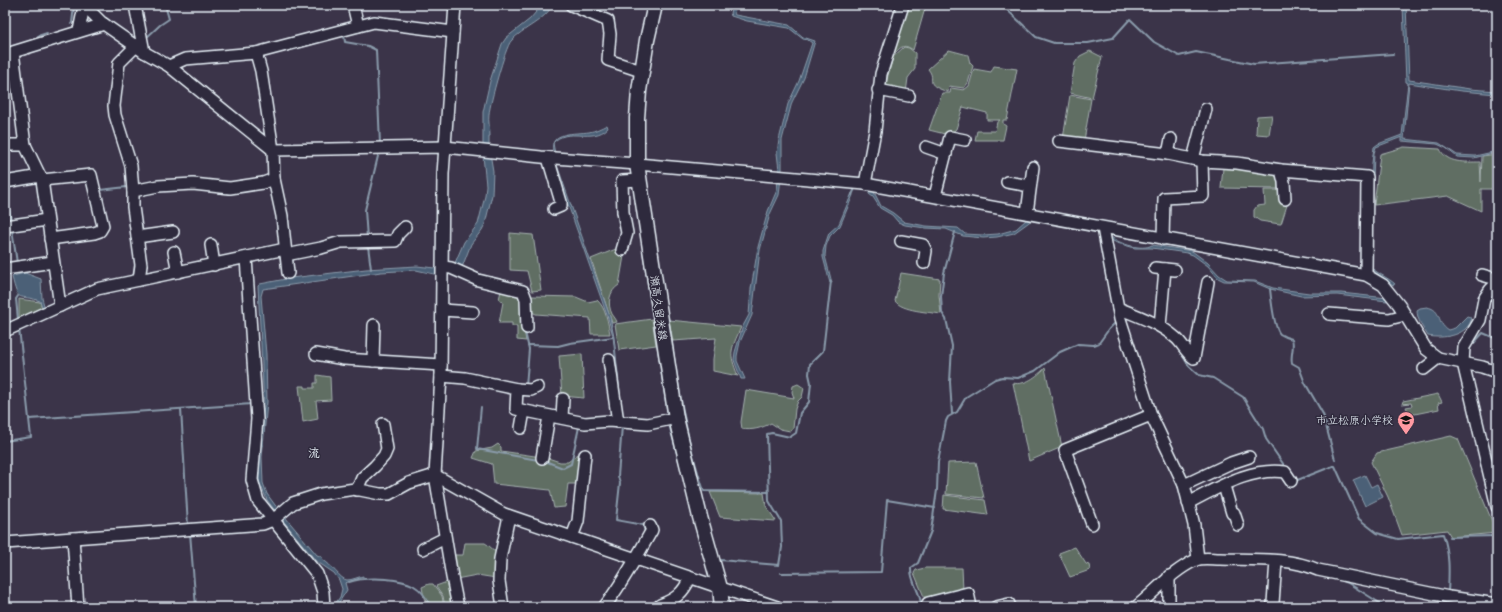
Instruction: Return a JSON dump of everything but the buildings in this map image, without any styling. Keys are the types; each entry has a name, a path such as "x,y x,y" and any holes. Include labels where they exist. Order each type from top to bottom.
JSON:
{"main road":[{"name":"瀬高久留米線","path":"655,5 641,71 637,118 638,164 663,340 676,418 700,516 720,588 722,607"}],"street":[{"path":"136,5 140,49"},
{"path":"353,5 358,26"},
{"path":"455,5 443,174 441,370 435,475 458,607"},
{"path":"571,5 608,21 610,34 608,60 641,71"},
{"path":"865,184 875,132 878,90 903,5"},
{"path":"84,6 104,24 140,49 169,66 273,150 445,147 548,158 638,164 865,184 1027,212 1103,228 1366,275 1383,285 1405,315 1426,349 1436,356 1463,365 1482,367 1497,372"},
{"path":"79,31 84,6"},
{"path":"169,66 185,59 256,53 374,22 453,32"},
{"path":"60,306 40,178 25,145 21,77 9,52 104,24"},
{"path":"139,280 142,265 133,207 130,166 115,115 114,106 118,63 140,49"},
{"path":"256,53 261,71 273,150 274,179 282,216 288,273"},
{"path":"877,61 882,73"},
{"path":"878,90 909,96"},
{"path":"1163,239 1164,198 1202,196 1198,160 1206,109"},
{"path":"936,196 950,137 965,140"},
{"path":"1168,154 1171,139"},
{"path":"1059,141 1168,154 1198,160 1281,170 1367,177 1366,275"},
{"path":"5,145 25,145"},
{"path":"926,148 946,154"},
{"path":"548,158 561,202 561,206 554,209"},
{"path":"1027,212 1033,167"},
{"path":"1281,170 1284,182 1285,199"},
{"path":"5,182 91,175 102,226 100,231 50,240"},
{"path":"133,191 158,186 193,184 230,188 263,183 274,179"},
{"path":"622,250 627,233 623,212 622,181 640,180"},
{"path":"1007,182 1030,186"},
{"path":"5,226 47,220"},
{"path":"5,331 97,289 246,258 321,248 341,242 395,241 398,234 405,227"},
{"path":"1103,228 1120,319 1151,415 1184,485 1194,525 1198,559"},
{"path":"138,237 173,232"},
{"path":"901,242 923,245 926,252 924,263"},
{"path":"211,245 214,265"},
{"path":"174,252 178,272"},
{"path":"246,258 257,419 252,480 258,501 317,574 323,592 324,607"},
{"path":"5,269 53,262"},
{"path":"442,267 451,268 478,280 523,291 526,299 527,328"},
{"path":"1160,326 1165,269"},
{"path":"1482,275 1496,279 1497,283 1484,299 1480,320 1464,347 1463,365 1497,507"},
{"path":"1118,308 1160,326 1178,339 1188,355 1194,358 1208,282"},
{"path":"442,310 473,312"},
{"path":"1329,314 1389,319 1405,315"},
{"path":"374,325 374,361"},
{"path":"316,354 344,359 374,361 441,370 465,378 517,389 532,390 537,387"},
{"path":"1423,367 1436,356"},
{"path":"609,360 618,422"},
{"path":"517,389 516,408 524,411 585,423 618,422 648,424 676,418"},
{"path":"562,418 563,399"},
{"path":"522,428 524,411"},
{"path":"1092,524 1065,450 1151,415"},
{"path":"542,458 549,416"},
{"path":"357,490 362,478 379,461 387,449 383,424"},
{"path":"572,537 578,521 585,456"},
{"path":"1184,485 1231,463 1249,457"},
{"path":"1188,503 1238,479 1258,472 1285,472 1291,481"},
{"path":"5,543 263,524 274,520 293,503 321,494 357,490 389,494 409,483 435,475 509,516 720,588 761,605 777,607"},
{"path":"1224,486 1232,513 1234,513 1238,526"},
{"path":"503,607 499,582 500,559 509,516"},
{"path":"604,607 619,588 636,559 652,530 650,526"},
{"path":"72,538 78,607"},
{"path":"422,549 445,538"},
{"path":"1136,607 1151,596 1169,576 1198,559 1276,561 1306,565 1318,570 1449,597 1497,604"},
{"path":"1273,603 1276,561"},
{"path":"1169,576 1169,607"},
{"path":"660,605 674,600 686,586 690,578"},
{"path":"927,607 928,603 968,593 971,607"},
{"path":"996,607 1009,604"}],"green space":[{"path":"909,5 926,5 913,50 904,46 893,55"},
{"path":"904,47 909,48 915,53 915,69 908,78 906,93 884,90 893,57"},
{"path":"949,50 968,55 970,63 973,66 968,83 964,88 949,86 948,92 932,84 932,76 928,69"},
{"path":"1090,51 1102,57 1092,98 1070,93 1075,63 1080,56"},
{"path":"994,66 1017,69 1007,120 1003,120 1003,124 1006,126 1003,140 975,140 977,131 995,131 997,122 1000,120 987,120 987,113 963,107 956,129 949,135 929,130 942,93 950,93 951,88 964,90 969,86 974,69 991,72"},
{"path":"1070,95 1091,99 1084,141 1063,139"},
{"path":"1272,115 1269,135 1256,134 1257,116"},
{"path":"1404,147 1440,149 1443,154 1452,160 1463,162 1480,162 1481,182 1482,156 1497,154 1497,189 1481,189 1481,211 1448,196 1374,205 1380,154"},
{"path":"1223,168 1278,173 1278,189 1221,188"},
{"path":"1264,190 1283,190 1288,202 1281,224 1260,221 1254,217 1254,210 1257,206 1265,205"},
{"path":"510,233 533,235 541,290 532,291 527,271 510,270"},
{"path":"621,247 624,251 624,256 619,285 611,294 609,302 610,310 617,322 612,323 591,259"},
{"path":"901,273 940,279 939,295 941,314 909,309 903,307 895,301"},
{"path":"501,291 520,295 526,341 517,340 517,326 512,326 512,323 499,323 503,302 499,299"},
{"path":"529,294 532,296 576,297 588,302 597,300 605,311 610,334 591,334 590,318 536,314 530,311"},
{"path":"19,299 40,302 43,311 19,320"},
{"path":"652,319 656,345 619,350 615,324"},
{"path":"669,320 741,327 732,351 733,361 738,376 713,371 716,338 673,341"},
{"path":"582,354 584,398 562,396 559,356"},
{"path":"1045,368 1062,447 1029,461 1013,383 1017,384 1026,382 1035,377"},
{"path":"317,375 330,377 331,400 316,401 318,419 303,422 299,386 314,388 314,383 317,383"},
{"path":"798,384 804,388 802,397 798,401 795,409 793,429 790,431 780,429 771,423 757,429 742,429 741,422 746,390 794,398 792,392 793,386"},
{"path":"1438,394 1442,402 1438,403 1439,409 1410,415 1406,407 1412,406 1411,403 1402,404 1403,401"},
{"path":"1451,436 1458,439 1497,533 1451,537 1447,530 1402,535 1388,497 1371,462 1377,453"},
{"path":"498,444 501,447 501,451 548,458 560,462 568,462 578,454 581,459 580,484 568,484 565,507 554,508 550,490 494,484 492,464 473,458 476,451 492,448"},
{"path":"976,462 984,498 946,494 948,463"},
{"path":"710,492 764,493 766,506 776,521 720,517"},
{"path":"944,495 985,500 988,515 943,509"},
{"path":"465,543 485,543 498,554 496,578 477,575 456,579 452,555 463,555"},
{"path":"1075,547 1086,564 1089,565 1090,570 1070,577 1059,553"},
{"path":"925,568 962,568 963,590 925,599 914,573 916,570"},
{"path":"449,578 456,607 445,607 443,596 436,586 447,582"},
{"path":"433,584 442,596 444,607 429,607 424,598 422,587"}],"water":[{"path":"542,5 553,5 544,16 516,36 508,46 498,76 490,108 489,147 493,171 492,195 485,224 471,244 461,270 485,285 450,274 434,274 416,270 381,272 263,289 261,296 266,354 267,402 262,457 263,483 267,494 275,505 317,555 322,557 323,560 339,575 347,580 363,576 345,583 347,590 336,607 333,607 340,597 342,589 339,580 334,573 316,561 276,512 267,500 259,481 259,457 264,405 258,286 260,284 291,278 366,269 417,266 452,270 464,242 478,224 485,196 486,185 483,156 483,112 490,81 502,44 506,38 530,19"},
{"path":"733,5 737,5 734,13 735,15 789,25 803,37 815,41 804,78 792,102 782,140 782,169 779,195 770,214 760,250 752,315 740,342 737,356 737,361 745,379 741,379 734,360 735,352 743,326 749,315 751,289 758,247 768,211 777,190 779,170 777,153 779,140 788,104 799,81 812,43 803,39 789,28 747,21 731,16 730,13"},
{"path":"1403,5 1406,5 1409,80 1470,89 1497,91 1497,94 1461,91 1409,83 1404,139 1439,143 1457,155 1475,156 1497,152 1474,158 1457,157 1446,148 1437,144 1402,141 1402,137 1376,147 1374,153 1370,266 1395,284 1393,285 1371,269 1369,265 1372,163 1374,147 1402,135 1408,83 1406,82"},
{"path":"607,125 608,128 602,133 595,135 565,136 554,142 559,137 564,135 591,132"},
{"path":"553,144 557,165 610,317 614,337 623,419 613,336 559,179 552,152"},
{"path":"869,190 873,190 881,206 904,222 926,226 958,228 965,234 998,234 1016,229 1027,219 1031,218 1100,231 1100,233 1032,220 1014,233 997,237 983,238 963,236 946,229 925,228 905,225 898,222 892,215 880,208 873,197 869,194"},
{"path":"852,193 853,195 840,226 830,236 826,246 825,256 832,283 830,283 823,257 823,251 829,233 839,224"},
{"path":"1111,237 1131,246 1148,247 1152,245 1192,251 1208,263 1219,275 1227,280 1255,281 1273,288 1309,293 1341,293 1387,298 1387,301 1337,295 1301,296 1270,289 1254,282 1224,281 1218,278 1208,266 1193,255 1152,248 1135,248 1117,243 1109,239"},
{"path":"25,273 41,279 42,298 45,309 43,309 40,301 18,295 12,277"},
{"path":"1427,307 1438,314 1442,324 1448,330 1455,328 1467,316 1470,317 1471,321 1464,330 1459,333 1447,337 1428,336 1419,321 1417,314 1417,310"},
{"path":"1365,475 1371,487 1377,484 1383,497 1365,506 1353,480"}],"waterway":[{"path":"145,39 169,19 165,5"},
{"path":"1002,5 1036,37 1054,43 1088,43 1113,38 1130,19 1154,42 1179,56 1196,52 1254,64 1393,54"},
{"path":"71,24 74,6"},
{"path":"38,36 47,33"},
{"path":"344,35 345,42 368,46 376,50 380,144"},
{"path":"367,238 365,210 379,152"},
{"path":"5,186 11,221"},
{"path":"852,195 856,186"},
{"path":"100,190 127,187"},
{"path":"12,229 17,263"},
{"path":"952,414 950,382 952,346 946,319 942,313 941,296 944,273 955,232"},
{"path":"368,246 371,269"},
{"path":"643,251 668,416"},
{"path":"720,560 779,565 782,547 781,521 769,501 767,434 772,433 790,437 796,433 800,413 809,402 811,383 809,374 810,364 823,351 831,281"},
{"path":"1270,289 1276,326 1281,335 1292,339 1292,363 1299,367 1305,383 1323,414 1335,460"},
{"path":"18,296 16,299 18,320"},
{"path":"668,317 686,427 704,491 769,492"},
{"path":"921,607 920,597 912,578 911,568 918,563 931,531 937,490 938,462 948,417 957,412 966,397 995,379 1002,377 1018,378 1035,371 1060,352 1078,344 1094,345 1099,343 1116,322"},
{"path":"5,441 31,437 19,328"},
{"path":"525,332 529,349 526,387"},
{"path":"1473,344 1483,333 1497,339"},
{"path":"528,345 558,346 613,337"},
{"path":"1179,350 1189,366 1199,375 1213,378 1243,397 1263,429 1266,439 1286,468"},
{"path":"29,419 252,404"},
{"path":"481,407 477,449 538,460"},
{"path":"181,409 188,526"},
{"path":"669,424 682,472"},
{"path":"622,426 618,476 620,483 616,520 643,525 645,532"},
{"path":"545,461 563,468 571,464 579,427"},
{"path":"1295,481 1335,466 1359,519 1377,533 1398,539 1443,534 1448,556 1448,593"},
{"path":"781,573 881,572 887,500 935,508"},
{"path":"190,533 196,607"},
{"path":"1450,537 1497,536"},
{"path":"632,554 642,537"},
{"path":"622,571 629,559"},
{"path":"349,582 376,578 408,583 423,594 431,607"},
{"path":"1339,579 1386,607"},
{"path":"1463,607 1472,605"}],"place":[{"name":"市立松原小学校","path":"1406,435"}],"district":[{"name":"流","path":"314,453"}]}
